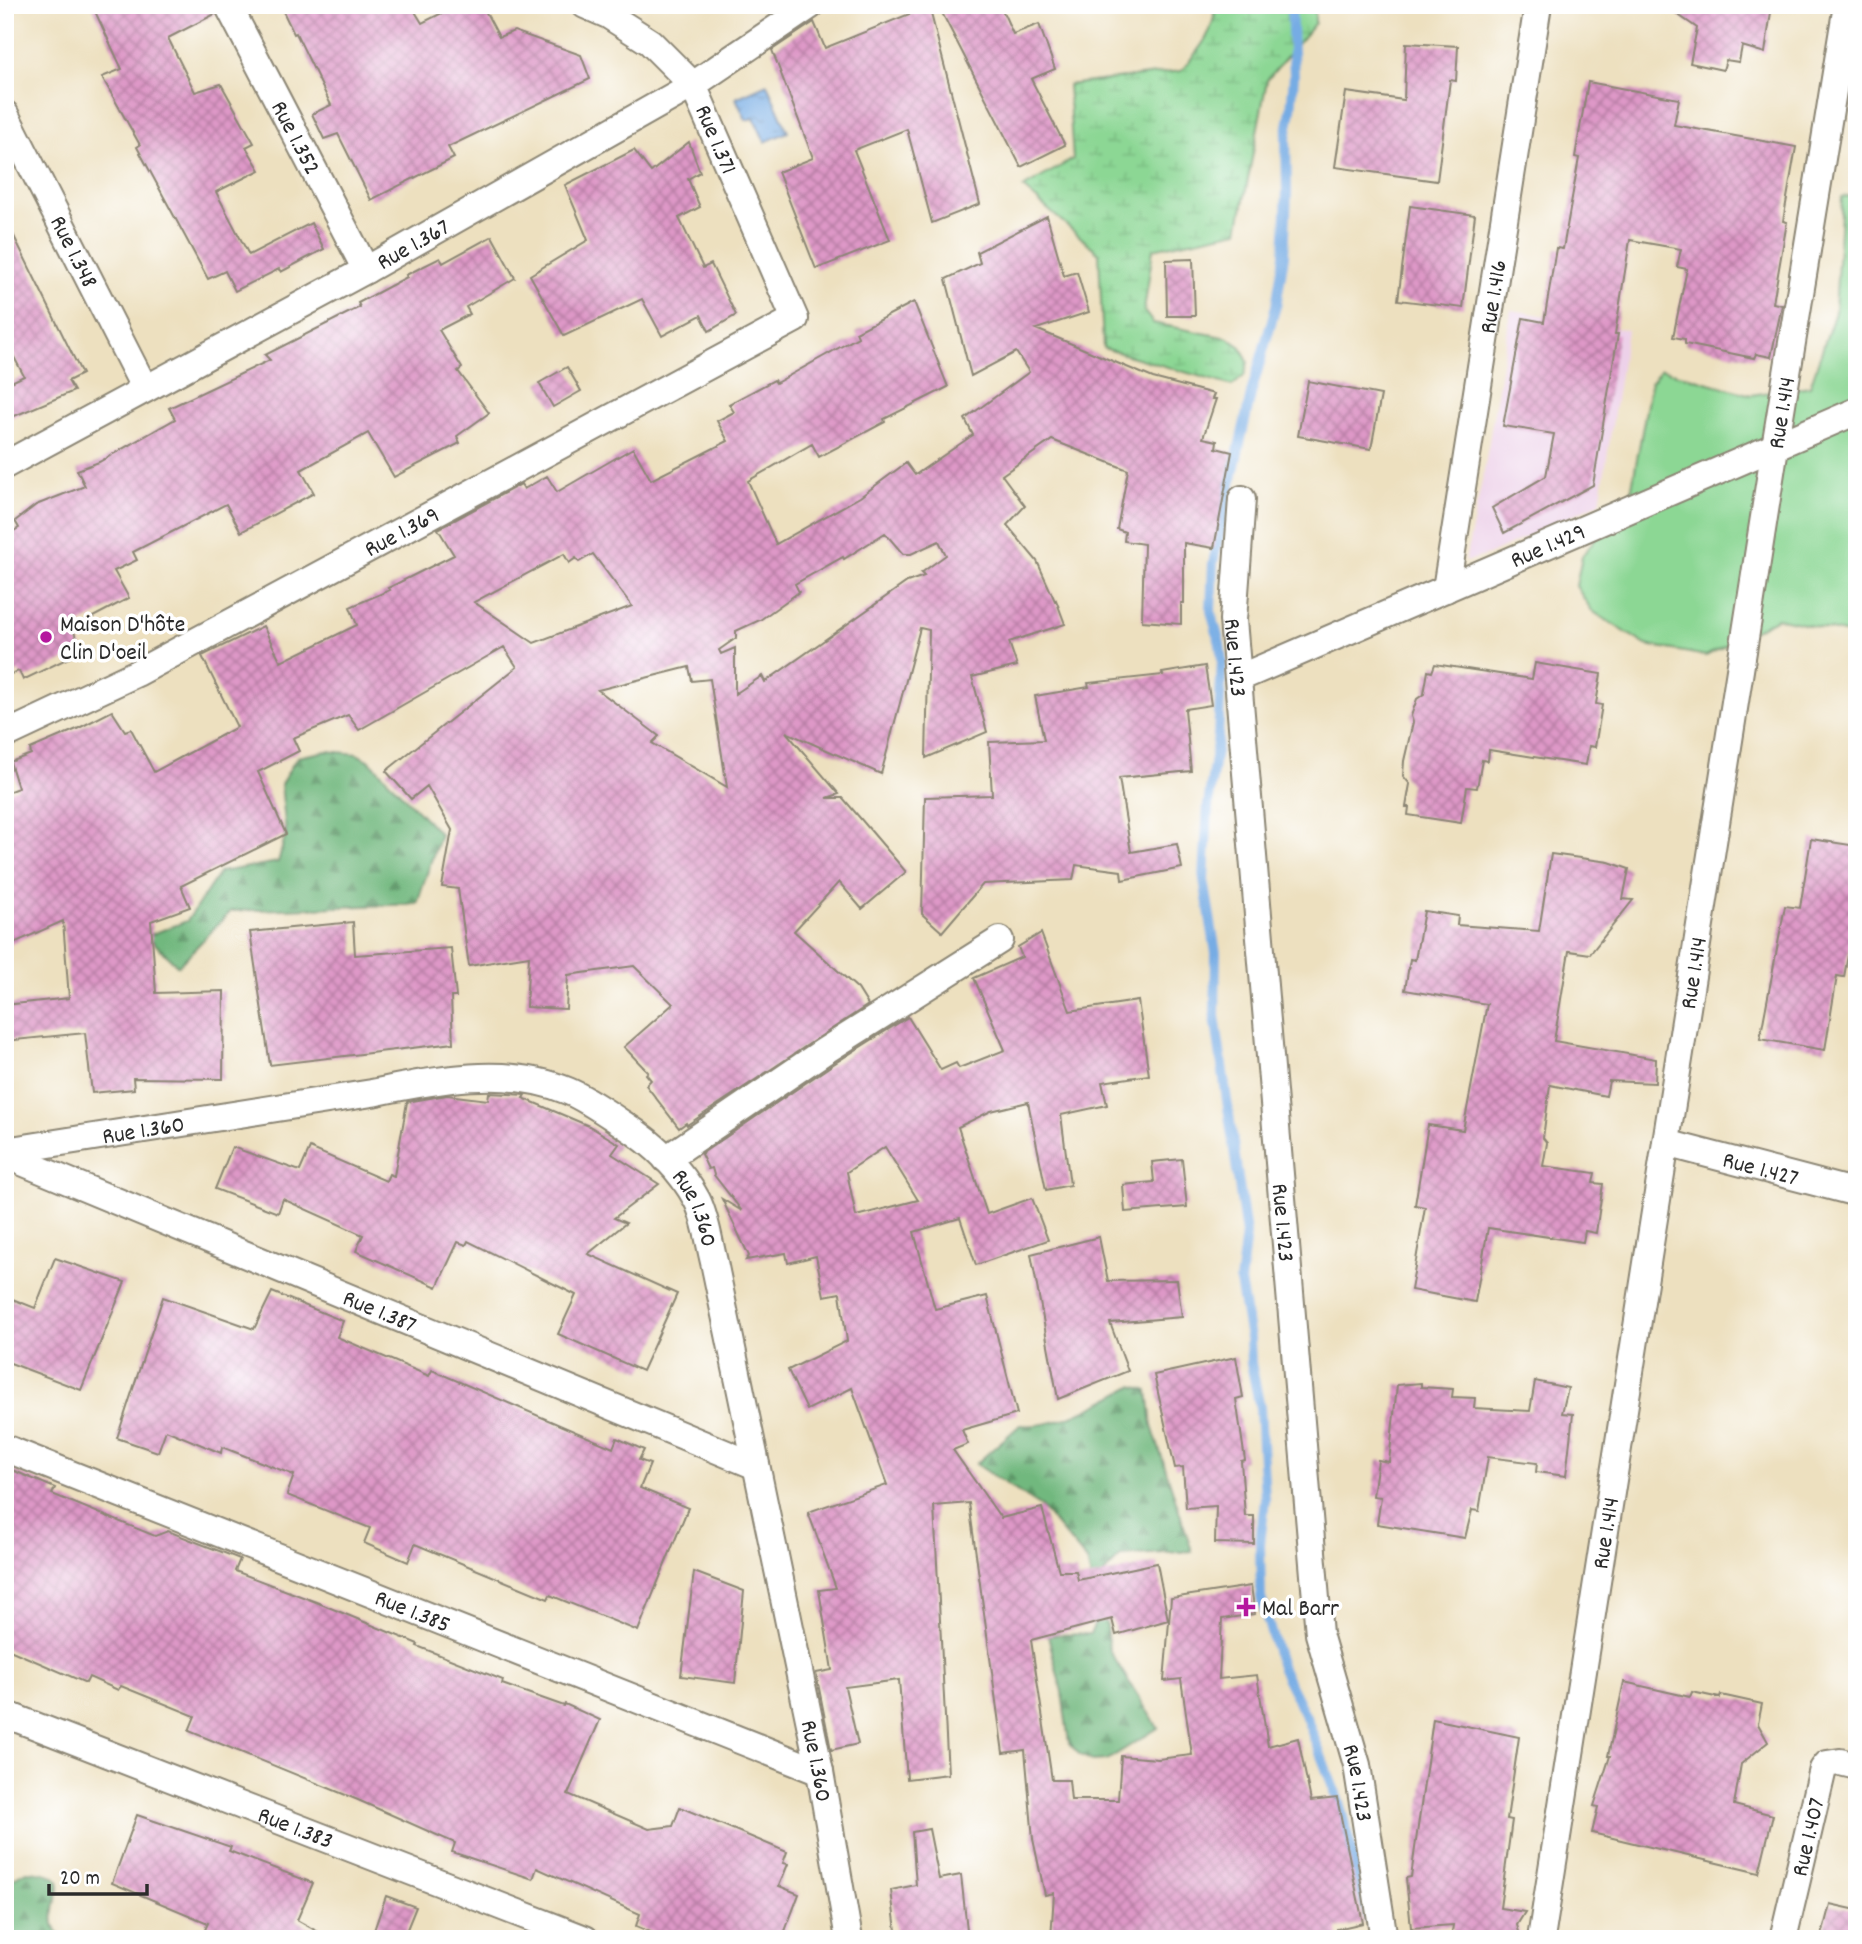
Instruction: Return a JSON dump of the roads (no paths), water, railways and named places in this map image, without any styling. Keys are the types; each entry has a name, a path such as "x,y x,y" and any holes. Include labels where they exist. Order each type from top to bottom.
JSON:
{"street":[{"name":"Rue 1.352","path":"228,5 366,270"},
{"name":"Rue 1.371","path":"585,5 608,15 650,41 693,85 795,318"},
{"name":"Rue 1.367","path":"5,465 366,270 693,85 811,5"},
{"name":"Rue 1.416","path":"1446,589 1538,5"},
{"name":"Rue 1.414","path":"1541,1939 1774,447 1847,5"},
{"name":"Rue 1.348","path":"5,114 145,389"},
{"name":"Rue 1.369","path":"5,735 136,673 795,318"},
{"name":"Rue 1.429","path":"1239,678 1857,411"},
{"name":"Rue 1.423","path":"1242,499 1233,620 1319,1634 1357,1765 1384,1939"},
{"path":"666,1158 823,1052 1000,940"},
{"name":"Rue 1.360","path":"5,1153 372,1093 424,1082 474,1078 524,1079 567,1091 642,1136 666,1158 698,1202 714,1262 820,1772 849,1939"},
{"name":"Rue 1.427","path":"1666,1143 1857,1193"},
{"name":"Rue 1.387","path":"5,1153 756,1466"},
{"name":"Rue 1.385","path":"5,1448 820,1772"},
{"name":"Rue 1.383","path":"5,1714 585,1939"},
{"name":"Rue 1.407","path":"1783,1939 1823,1769 1827,1763 1833,1762 1857,1766"}],"water":[{"path":"767,84 788,132 765,142 754,118 746,120 736,98"}],"waterway":[{"path":"1291,5 1294,76 1286,138 1284,256 1276,306 1252,390 1213,563 1211,611 1222,660 1218,736 1208,806 1204,880 1216,953 1215,1016 1246,1234 1240,1282 1260,1408 1265,1499 1260,1544 1261,1598 1281,1667 1306,1717 1339,1802 1370,1921"}],"place":[{"name":"Maison D'hôte Clin D'oeil","path":"46,637"},
{"name":"Mal Barr","path":"1246,1607"}]}
